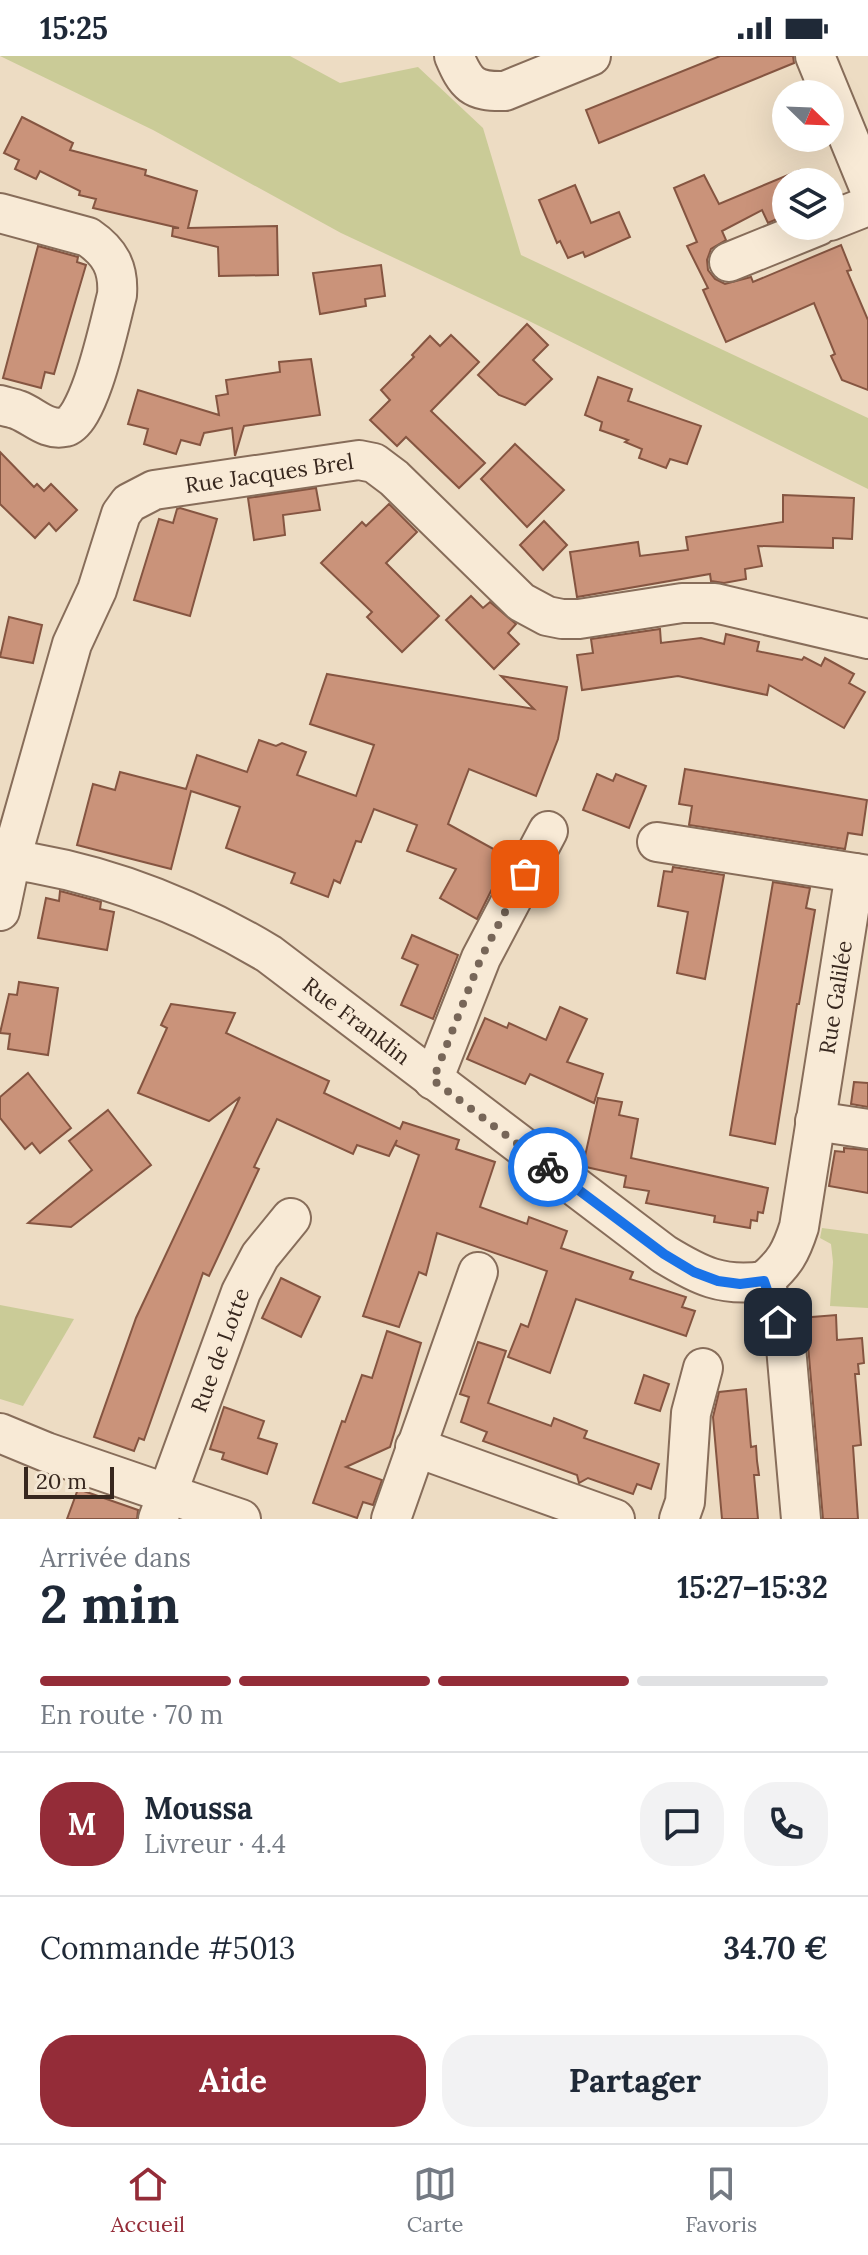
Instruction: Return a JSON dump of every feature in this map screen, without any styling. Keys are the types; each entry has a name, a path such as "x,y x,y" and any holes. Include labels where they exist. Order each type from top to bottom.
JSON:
{"street":[{"path":"454,56 464,79 475,88 505,91 591,56"},
{"path":"815,56 868,185"},
{"path":"844,215 868,206"},
{"path":"0,213 88,237 100,245 110,258 118,282 87,402 73,423 65,427 46,426 20,410 0,405"},
{"path":"729,262 783,240"},
{"name":"Rue Jacques Brel","path":"6,859 72,644 97,590 121,514 129,503 154,490 359,460 374,463 394,478 521,602 547,616 579,619 682,603 715,603 868,639"},
{"path":"433,1080 481,958 548,831"},
{"name":"Rue Galilée","path":"657,842 862,874 815,1121 799,1227 792,1249 781,1266 764,1281"},
{"path":"0,911 6,859"},
{"name":"Rue Franklin","path":"6,859 109,880 142,891 226,929 269,954 664,1254 694,1272 718,1281 740,1284 764,1281"},
{"path":"815,1121 868,1129"},
{"name":"Rue de Lotte","path":"162,1506 241,1292 260,1256 291,1218"},
{"path":"391,1519 478,1272"},
{"path":"764,1281 786,1347 801,1519"},
{"path":"679,1519 685,1502 691,1413 703,1368"},
{"path":"0,1434 162,1506 241,1519"},
{"path":"415,1447 615,1519"}],"green space":[{"path":"0,56 290,56 340,83 418,67 483,128 521,255 868,418 868,489 527,320 341,233 153,130"},
{"path":"822,1228 868,1234 868,1308 830,1306 833,1262 831,1244 820,1238"},
{"path":"0,1305 74,1319 23,1406 0,1399"}],"building":[{"path":"720,56 793,56 794,63 599,143 586,110"},
{"path":"22,117 73,143 70,150 146,170 145,175 197,191 188,228 277,226 278,275 219,276 218,247 172,236 173,228 179,228 93,208 96,199 79,195 80,191 40,171 36,179 15,169 19,160 4,153"},
{"path":"704,175 719,204 772,182 772,221 768,223 762,210 722,231 726,240 711,249 707,260 708,270 715,279 725,284 751,277 753,282 841,245 851,270 847,271 868,320 868,390 842,380 814,303 726,342 703,290 708,288 687,246 697,242 674,188"},
{"path":"575,185 591,223 619,212 630,237 585,257 583,252 568,258 560,241 557,243 539,200"},
{"path":"38,246 78,257 77,262 86,265 54,374 45,372 41,388 3,378"},
{"path":"381,265 385,296 365,299 366,306 320,314 313,273"},
{"path":"527,324 548,345 533,360 552,379 525,405 499,395 478,375"},
{"path":"451,335 479,362 431,411 485,463 459,488 406,437 397,446 370,420 390,400 381,390 430,336 440,346"},
{"path":"311,359 320,415 244,426 235,456 232,428 204,433 200,445 181,440 176,454 144,444 148,429 128,424 138,390 219,415 216,396 228,394 226,380 280,372 279,362"},
{"path":"598,377 632,389 628,401 701,426 687,464 670,459 666,468 639,458 642,449 625,442 628,440 600,430 602,422 585,415"},
{"path":"515,444 564,490 527,527 481,479"},
{"path":"0,452 34,487 37,484 44,491 51,484 77,510 56,531 49,523 35,538 0,504"},
{"path":"316,488 320,510 283,515 285,535 254,540 248,498"},
{"path":"783,495 854,498 852,539 833,538 833,548 758,546 762,566 745,569 746,579 724,583 711,581 710,574 577,597 570,552 638,542 640,556 688,550 686,537 783,522"},
{"path":"389,504 417,532 386,563 439,616 402,652 367,617 372,612 321,563 362,522 366,526"},
{"path":"180,508 217,519 190,616 134,600 159,519 173,523"},
{"path":"544,521 567,545 543,570 520,545"},
{"path":"471,596 483,608 490,602 516,624 508,633 519,644 494,669 446,620"},
{"path":"9,617 42,625 33,663 0,657"},
{"path":"660,629 661,643 701,638 724,644 726,634 759,642 757,651 802,660 804,657 821,666 825,658 854,674 849,683 865,692 844,728 769,685 767,695 678,676 582,690 577,655 593,653 591,639"},
{"path":"327,674 534,709 501,676 567,687 558,739 536,796 469,769 448,824 508,857 477,919 440,898 456,869 407,851 417,825 374,809 361,842 356,841 340,883 334,880 328,897 291,883 295,873 226,848 240,807 191,791 171,869 77,845 93,784 115,790 120,772 186,789 197,755 247,772 259,740 276,746 282,743 306,752 297,775 356,796 374,745 310,724"},
{"path":"685,769 867,800 862,835 848,833 845,849 689,825 692,806 679,804"},
{"path":"597,774 613,781 616,774 646,786 629,828 583,810"},
{"path":"673,867 724,875 705,979 677,973 688,912 658,906 664,871 672,872"},
{"path":"773,882 810,888 806,908 815,910 775,1144 730,1135"},
{"path":"60,891 101,902 100,909 114,912 107,950 38,938 46,898 59,901"},
{"path":"412,935 458,955 433,1019 401,1005 418,965 402,958"},
{"path":"19,982 58,988 48,1055 8,1049 10,1034 0,1033 9,994 17,995"},
{"path":"171,1004 235,1013 226,1033 329,1081 324,1093 400,1129 403,1122 459,1140 456,1149 495,1162 480,1207 527,1224 529,1217 567,1231 561,1248 633,1272 630,1279 686,1297 682,1307 695,1311 686,1336 576,1299 550,1373 508,1357 521,1324 528,1327 547,1271 437,1233 426,1275 419,1272 399,1327 363,1316 419,1155 395,1145 397,1140 389,1156 357,1145 353,1154 277,1119 254,1167 259,1169 209,1276 203,1273 144,1440 139,1438 134,1451 94,1437 136,1318 240,1097 209,1121 138,1093 167,1028 161,1025"},
{"path":"560,1007 587,1019 567,1062 603,1074 594,1103 530,1074 525,1084 467,1059 485,1018 507,1028 509,1023 546,1040"},
{"path":"28,1073 71,1128 40,1153 32,1143 25,1149 0,1118 0,1097"},
{"path":"854,1082 868,1083 868,1107 851,1104"},
{"path":"598,1098 622,1102 619,1115 638,1119 631,1158 768,1188 763,1213 758,1212 757,1221 751,1220 750,1228 714,1222 715,1216 646,1203 649,1191 624,1187 626,1176 583,1165"},
{"path":"108,1110 151,1165 71,1227 28,1223 92,1170 69,1141"},
{"path":"844,1148 868,1150 868,1193 829,1186 835,1151 844,1152"},
{"path":"281,1278 320,1297 301,1337 262,1318"},
{"path":"836,1315 837,1340 862,1338 864,1363 858,1364 859,1374 855,1374 861,1445 853,1446 858,1519 823,1519 808,1345 800,1318"},
{"path":"387,1331 421,1343 390,1447 346,1467 382,1480 373,1505 363,1502 357,1518 313,1503 342,1421 345,1422 362,1375 372,1378"},
{"path":"478,1342 506,1351 488,1403 551,1426 554,1418 587,1431 584,1438 659,1464 651,1489 637,1484 633,1494 588,1478 579,1483 577,1475 483,1441 487,1432 461,1422 469,1397 460,1394"},
{"path":"644,1375 669,1384 660,1411 635,1403"},
{"path":"746,1389 751,1447 756,1446 759,1475 754,1475 758,1519 722,1519 713,1417 719,1392"},
{"path":"224,1407 264,1421 258,1438 277,1444 267,1474 222,1459 224,1453 210,1449"},
{"path":"78,1489 138,1510 137,1519 67,1519"}],"way so far":[{"path":"525,874 481,958 433,1080 548,1167"}],"route":[{"path":"548,1167 664,1254 694,1272 718,1281 740,1284 764,1281 778,1322"}]}
